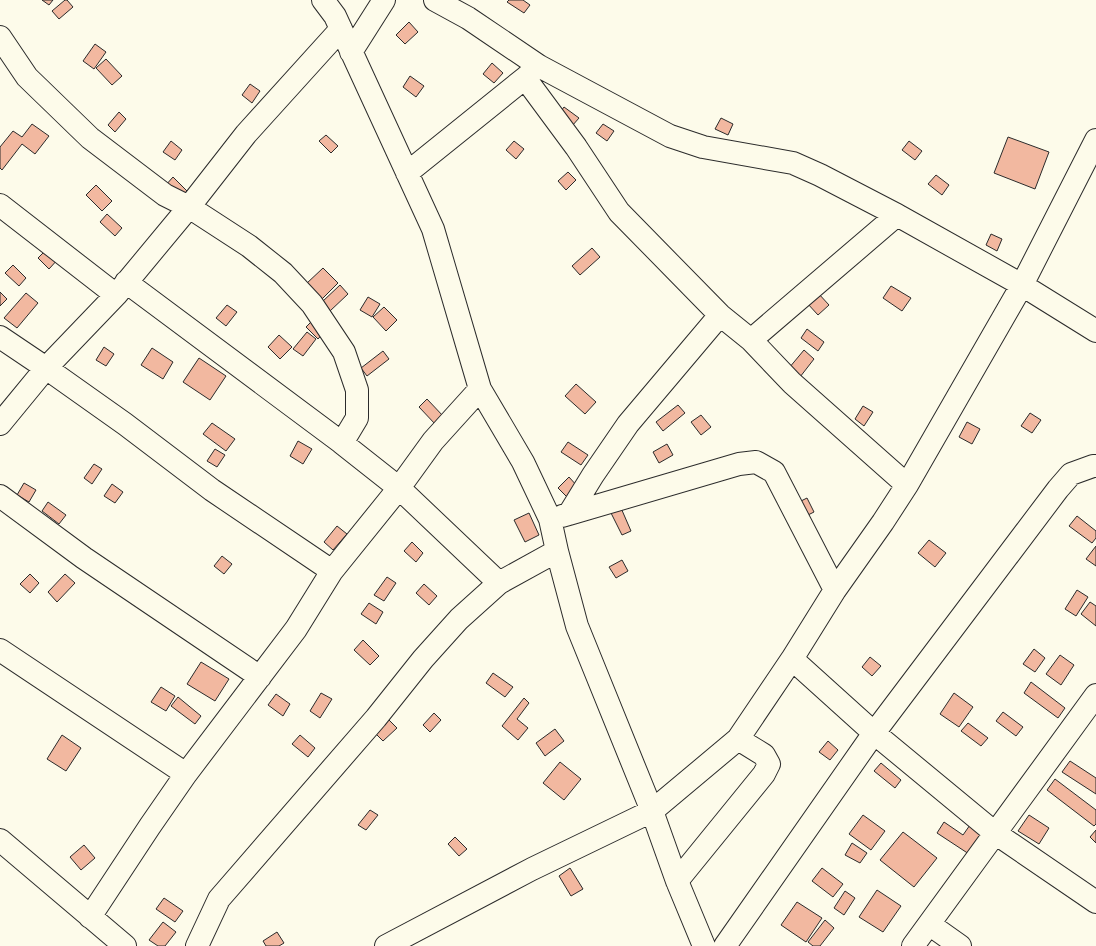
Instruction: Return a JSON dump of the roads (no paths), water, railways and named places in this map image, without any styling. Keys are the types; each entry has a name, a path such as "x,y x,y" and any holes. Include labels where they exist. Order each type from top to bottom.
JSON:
{"street":[{"path":"323,0 335,16 433,229 480,389 523,462 560,516"},
{"path":"351,52 384,0"},
{"path":"435,0 468,18 532,72 670,136 703,147 793,163 820,175 897,215 1022,285 1096,331"},
{"path":"0,424 46,368 121,288 246,134 341,29"},
{"path":"0,36 27,77 90,138 165,194 249,246 283,273 312,304 344,352 357,390 357,418 342,443"},
{"path":"407,173 532,72"},
{"path":"532,72 576,147 619,212 720,315 751,340 792,383 907,485"},
{"path":"386,946 532,869 652,811 738,739 792,659 835,590 907,485 1022,285 1096,140"},
{"path":"0,205 342,443 399,488 499,583"},
{"path":"751,340 897,215"},
{"path":"704,946 677,881 652,811 577,626 557,551 560,516 593,475 628,424 720,315"},
{"path":"0,337 124,424 212,490 332,571"},
{"path":"90,917 186,774 296,629 332,571 399,488 433,441 480,389"},
{"path":"560,516 739,464 756,462 774,472 835,590"},
{"path":"725,946 874,733 1058,489 1071,474 1096,466"},
{"path":"0,496 84,558 260,677"},
{"path":"197,946 219,899 376,718 423,659 459,619 499,583 557,551"},
{"path":"0,650 186,774"},
{"path":"792,659 874,733 995,834 1096,902"},
{"path":"913,946 1096,695"},
{"path":"677,881 764,774 769,764 764,755 738,739"},
{"path":"0,840 125,946"},
{"path":"929,924 960,946"}]}
